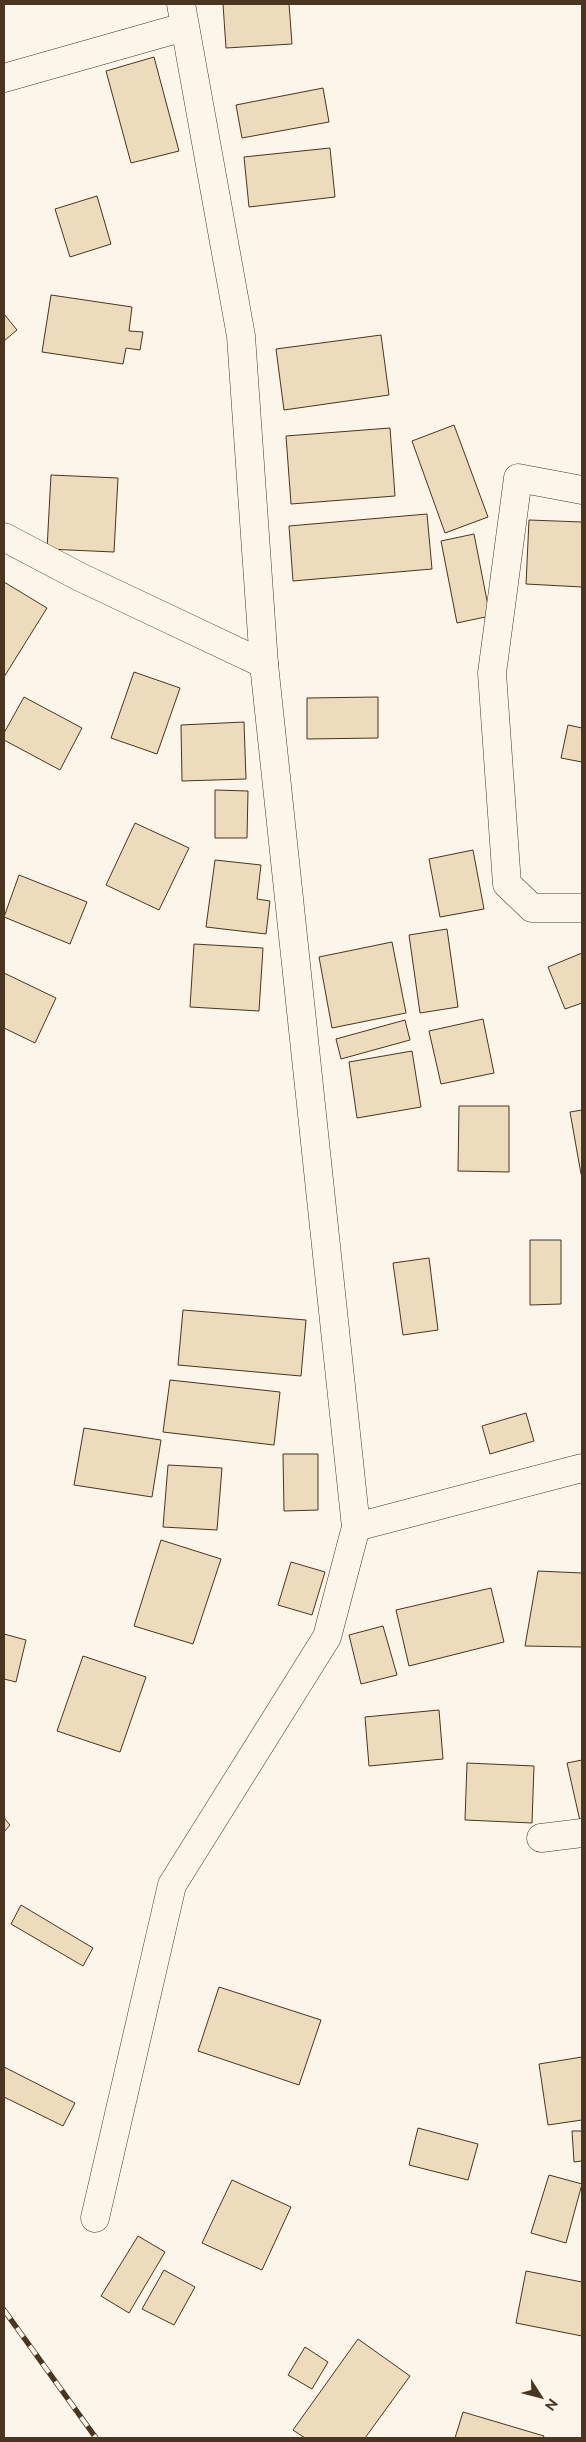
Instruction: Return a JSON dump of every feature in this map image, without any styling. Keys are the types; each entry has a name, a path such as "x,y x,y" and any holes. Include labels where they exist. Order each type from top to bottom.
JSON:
{"street":[{"path":"4,78 182,16 241,336 264,664 356,1527 327,1637 172,1885 96,2218"},
{"path":"582,490 518,478 492,673 507,884 532,908 582,908"},
{"path":"4,537 80,577 264,664"},
{"path":"356,1527 582,1468"},
{"path":"541,1838 582,1833"}],"building":[{"path":"223,4 289,4 292,44 226,48"},
{"path":"154,57 179,151 131,163 106,71"},
{"path":"323,88 329,122 242,138 236,105"},
{"path":"330,148 335,197 249,207 244,157"},
{"path":"97,196 111,244 70,257 55,209"},
{"path":"51,295 132,307 129,331 143,332 140,350 126,348 123,364 42,352"},
{"path":"4,314 17,330 4,341"},
{"path":"381,335 389,395 284,410 276,349"},
{"path":"454,425 488,517 445,533 412,441"},
{"path":"390,428 395,496 291,504 286,436"},
{"path":"51,475 118,478 114,552 47,549"},
{"path":"427,514 432,569 293,581 289,526"},
{"path":"529,520 582,522 582,587 526,584"},
{"path":"474,534 490,616 457,623 441,541"},
{"path":"4,582 47,608 4,677"},
{"path":"134,672 180,688 157,754 111,738"},
{"path":"24,697 82,728 60,770 4,740 4,733"},
{"path":"378,697 378,738 307,739 307,698"},
{"path":"244,722 246,779 182,781 181,725"},
{"path":"568,725 582,728 582,762 561,758"},
{"path":"215,790 248,791 247,838 215,838"},
{"path":"135,823 189,848 159,910 106,885"},
{"path":"473,850 484,909 440,917 429,859"},
{"path":"215,860 261,865 257,899 270,901 266,934 206,927"},
{"path":"19,875 87,902 70,944 4,917"},
{"path":"447,929 458,1007 420,1013 409,935"},
{"path":"392,942 406,1013 332,1028 319,957"},
{"path":"194,944 263,948 259,1011 190,1007"},
{"path":"582,953 582,1003 565,1009 548,967"},
{"path":"4,973 56,998 35,1043 4,1028"},
{"path":"483,1019 494,1073 441,1084 429,1031"},
{"path":"405,1020 410,1040 341,1059 336,1039"},
{"path":"412,1051 421,1107 357,1118 349,1062"},
{"path":"459,1106 509,1106 509,1172 458,1171"},
{"path":"582,1110 582,1173 581,1174 570,1112"},
{"path":"530,1240 561,1240 561,1304 530,1305"},
{"path":"429,1258 438,1330 403,1335 393,1263"},
{"path":"183,1310 306,1320 301,1376 178,1365"},
{"path":"170,1380 280,1392 274,1445 163,1432"},
{"path":"526,1413 534,1441 490,1454 482,1426"},
{"path":"84,1428 161,1440 152,1497 74,1485"},
{"path":"283,1454 318,1454 318,1510 284,1511"},
{"path":"168,1465 222,1468 217,1530 163,1527"},
{"path":"161,1540 221,1559 193,1644 134,1626"},
{"path":"291,1562 325,1572 312,1615 278,1605"},
{"path":"538,1571 582,1573 582,1647 525,1646"},
{"path":"491,1588 504,1642 409,1666 396,1610"},
{"path":"383,1626 397,1675 361,1684 349,1635"},
{"path":"4,1634 26,1640 16,1682 4,1679"},
{"path":"83,1656 146,1677 120,1752 57,1731"},
{"path":"439,1710 443,1759 369,1766 365,1717"},
{"path":"582,1760 582,1821 580,1821 567,1763"},
{"path":"467,1763 534,1766 532,1823 465,1820"},
{"path":"4,1818 10,1825 4,1832"},
{"path":"21,1905 93,1948 83,1966 11,1924"},
{"path":"219,1987 321,2020 299,2085 198,2051"},
{"path":"582,2057 582,2120 548,2125 539,2064"},
{"path":"4,2067 75,2103 63,2126 4,2097"},
{"path":"418,2128 478,2144 468,2180 409,2165"},
{"path":"572,2131 582,2131 582,2161 574,2162"},
{"path":"549,2175 582,2184 566,2243 531,2233"},
{"path":"232,2180 291,2207 262,2270 202,2243"},
{"path":"138,2236 165,2252 129,2313 101,2296"},
{"path":"164,2270 195,2287 174,2325 142,2309"},
{"path":"526,2271 582,2282 582,2336 516,2323"},
{"path":"358,2339 410,2376 365,2438 305,2438 293,2430"},
{"path":"305,2347 328,2362 312,2389 288,2375"},
{"path":"463,2412 544,2436 543,2438 455,2438"}],"railway":[{"path":"4,2310 96,2438"}]}
